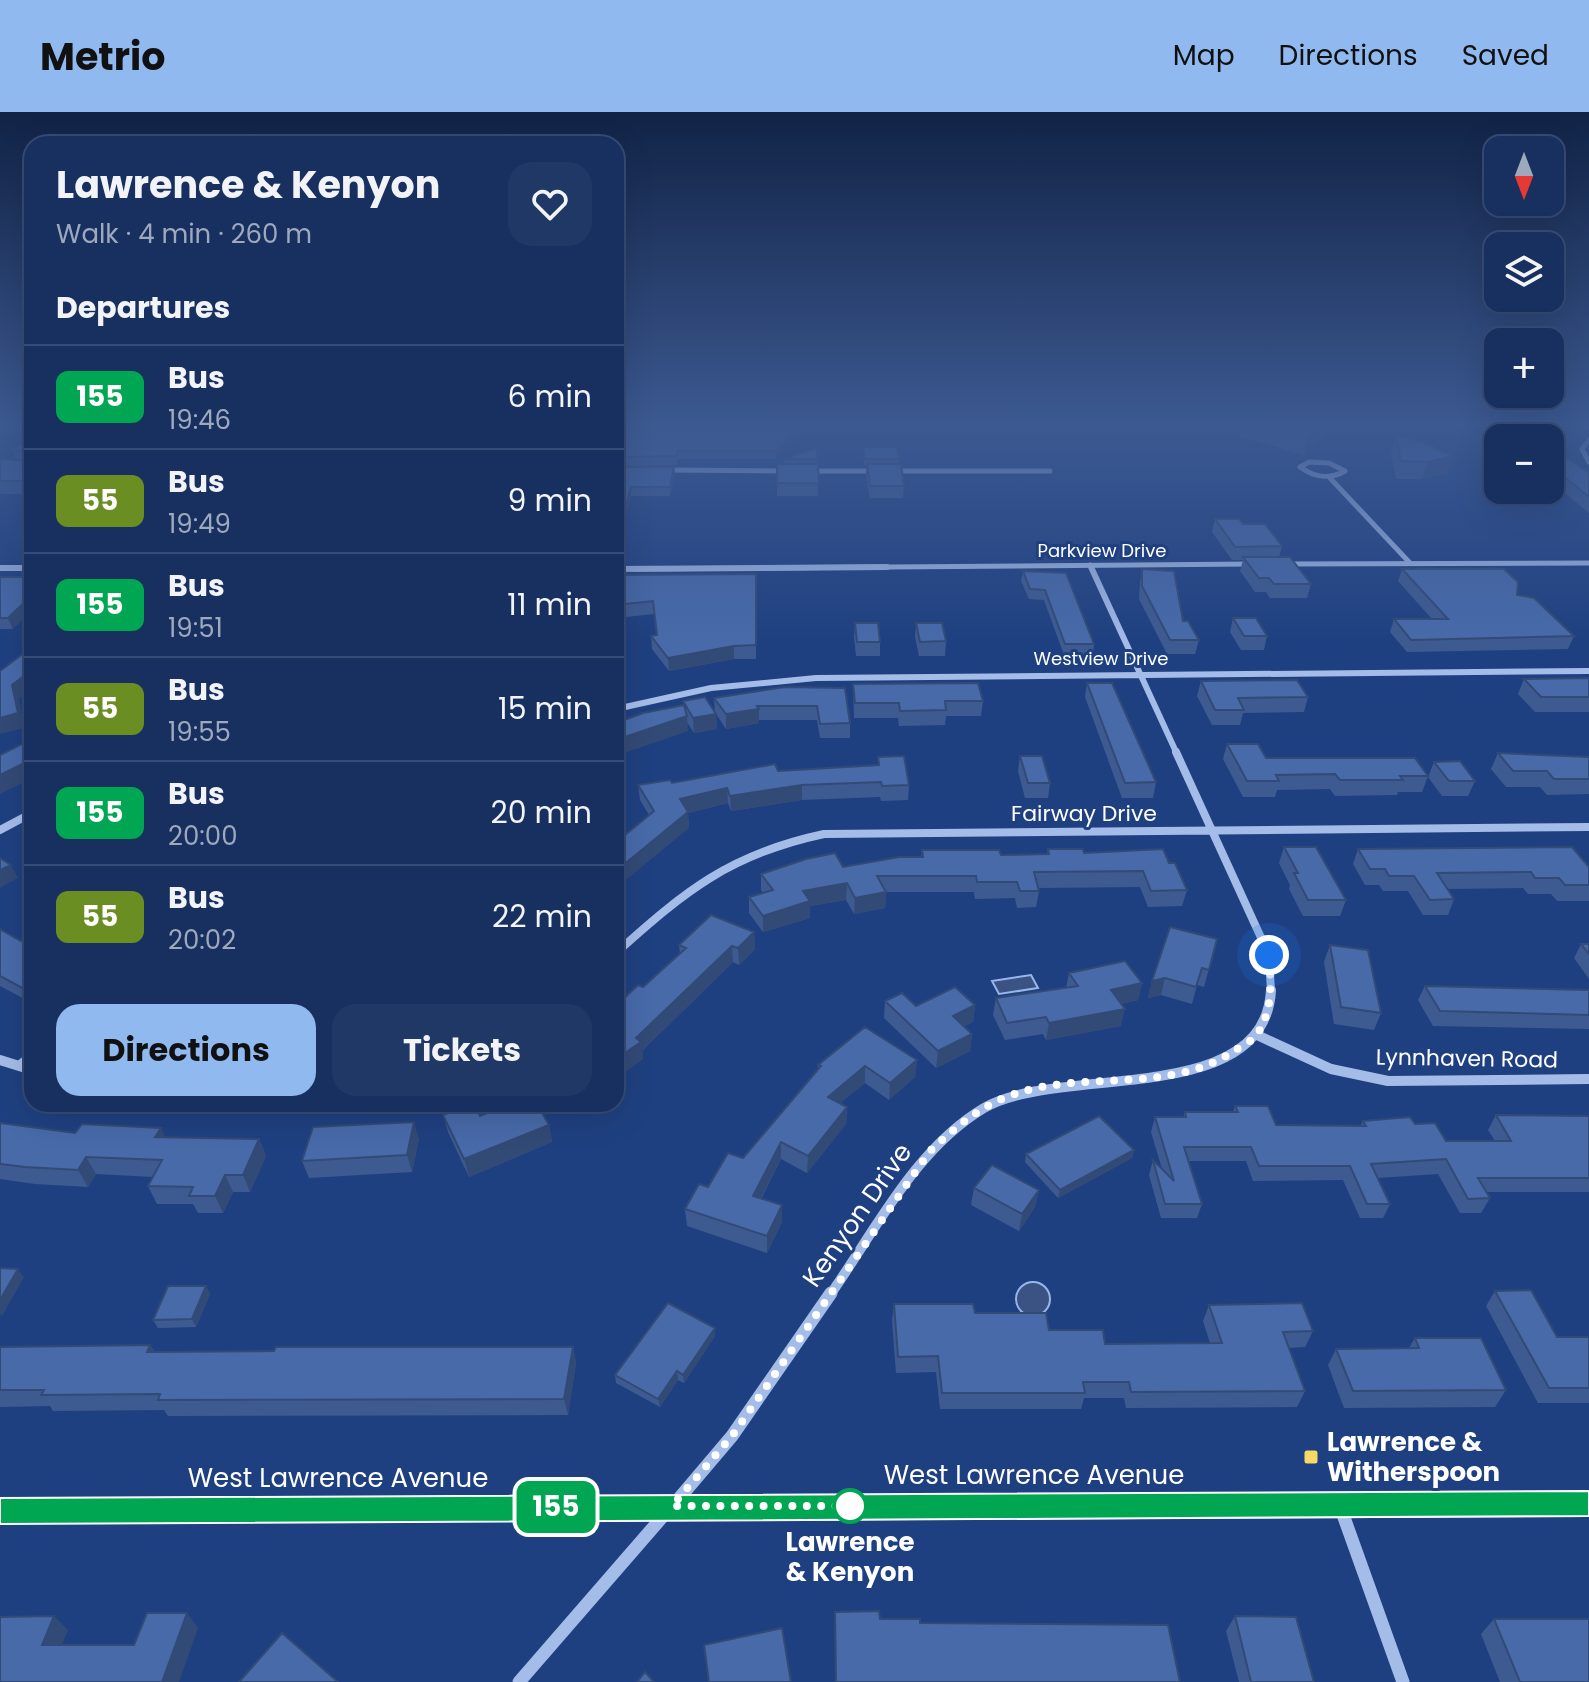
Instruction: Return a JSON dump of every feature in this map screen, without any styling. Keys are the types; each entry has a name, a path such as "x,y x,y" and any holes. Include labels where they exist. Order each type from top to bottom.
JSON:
{"street":[{"path":"1347,496 1410,563"},
{"path":"1269,564 1589,563"},
{"name":"Parkview Drive","path":"624,569 1253,564"},
{"path":"1090,565 1269,955 1269,1008 1257,1035"},
{"path":"0,568 24,568"},
{"name":"Westview Drive","path":"624,707 711,688 816,678 1589,671"},
{"path":"0,830 24,817"},
{"name":"Fairway Drive","path":"624,946 683,893 711,874 740,856 796,839 856,833 1589,827"},
{"name":"Lynnhaven Road","path":"1257,1035 1331,1069 1388,1081 1589,1079"},
{"name":"Kenyon Drive","path":"519,1682 732,1436 930,1151 964,1120 1005,1098 1036,1089 1073,1083 1183,1075 1226,1056 1257,1035"},
{"path":"0,1060 24,1068"},
{"path":"19,1066 24,1062"},
{"path":"1339,1504 1403,1682"},
{"name":"West Lawrence Avenue","path":"0,1511 1589,1504"}],"water":[{"path":"1031,975 1038,988 999,994 992,981"},
{"path":"1033,1282 1045,1287 1050,1299 1045,1311 1033,1316 1021,1311 1016,1299 1021,1287"}],"building":[{"path":"1215,519 1265,524 1282,546 1235,547"},
{"path":"1243,557 1290,557 1311,584 1274,584 1269,578 1259,578"},
{"path":"1142,569 1174,571 1183,621 1188,621 1199,640 1170,640 1142,586"},
{"path":"1402,569 1504,569 1518,582 1517,595 1534,598 1574,636 1411,640 1394,619 1448,619"},
{"path":"1023,571 1066,573 1094,644 1065,644 1045,590 1030,589"},
{"path":"756,574 756,645 668,658 651,636 657,635 653,601 625,604 624,575"},
{"path":"0,577 24,577 24,603 8,618 0,618"},
{"path":"1233,618 1256,618 1267,636 1244,636"},
{"path":"855,623 878,623 880,642 857,642"},
{"path":"916,623 942,623 946,641 920,642"},
{"path":"24,653 24,676 12,685 18,713 0,718 0,671"},
{"path":"1589,678 1589,697 1541,697 1524,679"},
{"path":"1297,680 1308,697 1238,698 1244,710 1215,710 1201,681"},
{"path":"978,683 983,701 945,701 946,710 900,711 899,703 855,703 853,684"},
{"path":"1087,683 1112,683 1156,782 1125,783"},
{"path":"785,687 845,688 850,723 820,724 817,706 757,706 759,709 726,714 714,698"},
{"path":"705,697 716,714 693,718 683,701"},
{"path":"684,705 687,716 624,737 624,720"},
{"path":"24,743 24,763 0,775 0,755"},
{"path":"1227,744 1258,744 1266,758 1415,758 1428,776 1400,776 1403,780 1340,780 1335,774 1276,775 1279,781 1247,781"},
{"path":"1498,753 1589,757 1589,779 1554,779 1547,771 1513,771"},
{"path":"904,756 909,785 882,786 881,782 802,785 730,796 727,788 680,799 688,812 624,864 624,833 654,811 638,785 670,780 672,783 775,764 778,771 879,765 878,757"},
{"path":"1020,756 1042,756 1050,783 1028,783"},
{"path":"1460,761 1475,781 1449,781 1434,762"},
{"path":"1284,847 1316,847 1346,900 1308,900"},
{"path":"1572,847 1589,867 1589,885 1565,885 1559,878 1535,878 1531,872 1437,873 1454,899 1430,900 1414,876 1389,876 1385,869 1370,869 1358,849"},
{"path":"1048,849 1083,849 1084,853 1163,849 1169,863 1175,863 1187,890 1151,891 1143,871 1034,872 1039,891 1020,891 1017,882 977,882 976,876 877,876 886,892 855,898 847,883 803,891 810,901 763,916 749,897 773,890 761,874 835,853 843,867 899,857 923,857 922,850 999,850 1001,855 1049,854"},
{"path":"0,858 11,865 0,870"},
{"path":"711,915 754,932 738,948 732,946 636,1038 641,1042 624,1054 624,998 638,985 643,987 686,948 679,945"},
{"path":"1170,927 1217,939 1209,970 1202,968 1196,987 1165,978 1152,981"},
{"path":"0,929 21,941 24,939 24,989 0,976"},
{"path":"1330,945 1368,950 1381,1013 1341,1007"},
{"path":"1125,961 1142,983 1111,990 1125,1009 1049,1023 1046,1017 1007,1023 996,998 1078,986 1069,973"},
{"path":"1425,986 1589,990 1589,1015 1440,1011"},
{"path":"955,987 975,1005 953,1016 972,1034 938,1051 885,1001 902,993 916,1006"},
{"path":"865,1027 917,1060 890,1083 865,1066 828,1097 847,1107 808,1156 781,1142 753,1196 782,1205 767,1236 685,1209 699,1184 708,1187 728,1153 743,1158 821,1066 818,1065"},
{"path":"1235,1106 1268,1106 1276,1125 1366,1126 1363,1121 1410,1117 1415,1124 1435,1123 1446,1141 1511,1141 1496,1115 1589,1116 1589,1178 1478,1178 1490,1198 1468,1199 1446,1159 1371,1164 1390,1204 1367,1204 1350,1166 1259,1166 1251,1147 1184,1147 1202,1204 1165,1204 1153,1160 1174,1181 1155,1117 1186,1117 1185,1112 1238,1112"},
{"path":"451,1112 478,1112 480,1116 490,1112 542,1112 549,1125 464,1159 443,1115"},
{"path":"1099,1116 1134,1150 1060,1190 1026,1154"},
{"path":"414,1122 407,1155 302,1161 313,1127"},
{"path":"0,1123 75,1133 82,1124 161,1128 155,1137 259,1139 243,1175 225,1175 215,1196 189,1196 193,1187 148,1186 162,1160 86,1157 78,1170 0,1164"},
{"path":"992,1165 1039,1190 1022,1214 974,1188"},
{"path":"0,1268 18,1269 0,1300"},
{"path":"168,1286 206,1286 192,1319 153,1320"},
{"path":"1531,1290 1557,1337 1589,1337 1589,1388 1549,1388 1495,1291"},
{"path":"668,1303 715,1328 683,1375 677,1371 658,1399 615,1375"},
{"path":"1302,1303 1313,1331 1283,1332 1305,1391 1131,1392 1129,1382 1083,1382 1085,1393 942,1393 938,1356 898,1357 894,1304 973,1304 975,1313 1046,1313 1049,1330 1103,1330 1105,1344 1222,1343 1209,1305"},
{"path":"1415,1338 1481,1338 1506,1390 1353,1391 1336,1349 1419,1348"},
{"path":"150,1345 147,1352 274,1351 276,1347 573,1347 564,1399 158,1400 160,1394 41,1395 44,1390 0,1390 0,1347"},
{"path":"879,1611 880,1619 920,1619 920,1623 1168,1625 1180,1682 836,1682 835,1612"},
{"path":"147,1613 187,1613 162,1682 0,1682 0,1617 54,1616 42,1645 134,1645"},
{"path":"1235,1616 1296,1617 1314,1682 1251,1682"},
{"path":"1494,1619 1589,1619 1589,1682 1520,1682"},
{"path":"782,1628 791,1682 709,1682 704,1645"},
{"path":"282,1633 338,1682 239,1682"},
{"path":"645,1672 654,1682 637,1682"}],"bus line":[{"name":"155","path":"0,1511 1589,1504"}],"place":[{"name":"Lawrence & Witherspoon","path":"1311,1457"},
{"name":"Lawrence & Kenyon","path":"850,1506"}],"route":[{"path":"850,1506 672,1506 732,1436 930,1151 964,1120 1005,1098 1073,1083 1183,1075 1226,1056 1257,1035 1269,1008 1269,955"}]}
